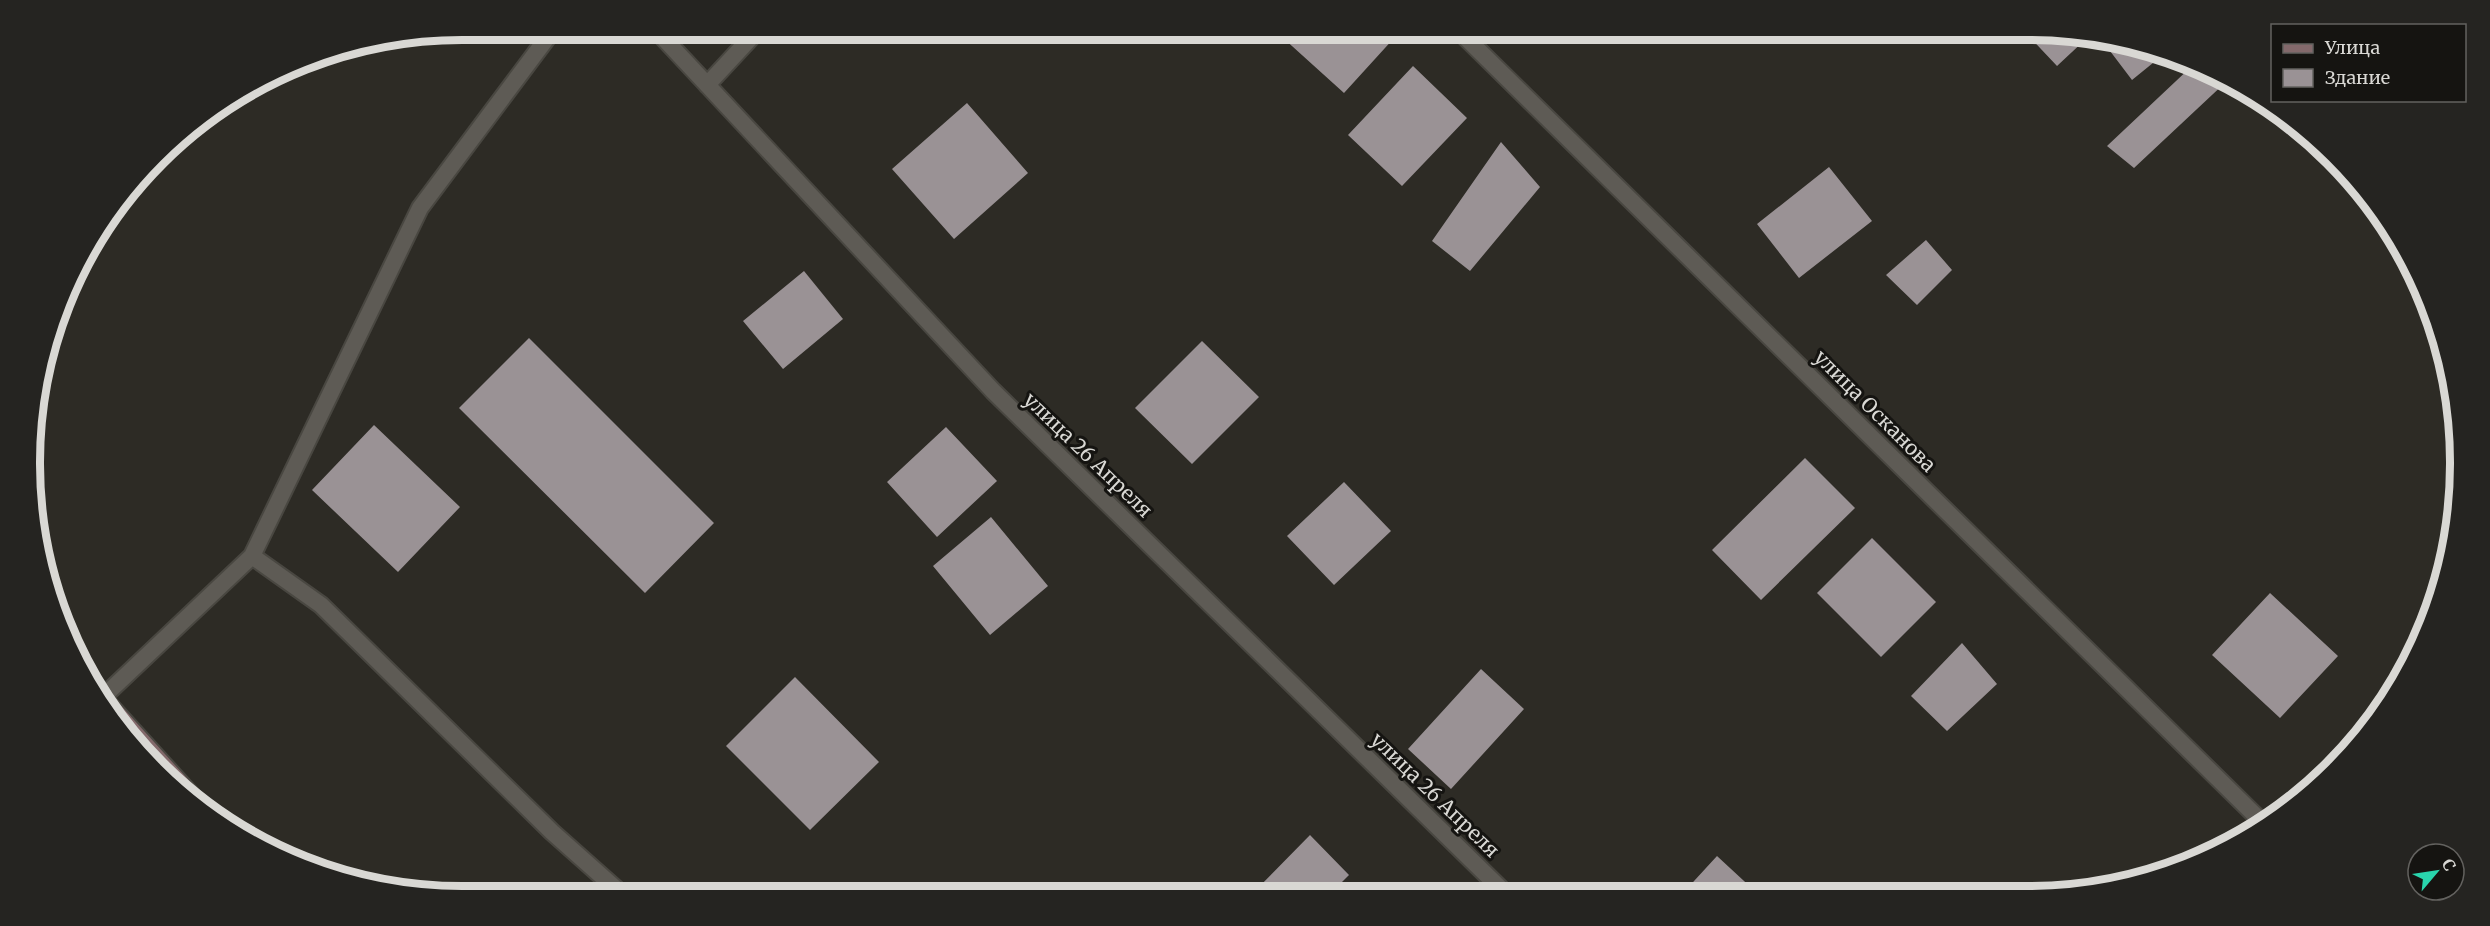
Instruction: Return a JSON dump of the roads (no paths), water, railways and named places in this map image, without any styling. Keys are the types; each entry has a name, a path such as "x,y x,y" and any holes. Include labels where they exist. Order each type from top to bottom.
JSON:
{"street":[{"path":"105,687 252,556 420,208 546,40"},
{"name":"улица 26 Апреля","path":"665,40 993,391 1498,886"},
{"path":"707,85 749,40"},
{"name":"улица Осканова","path":"1468,40 2257,817"},
{"path":"252,556 321,606 552,832 613,886"}]}
